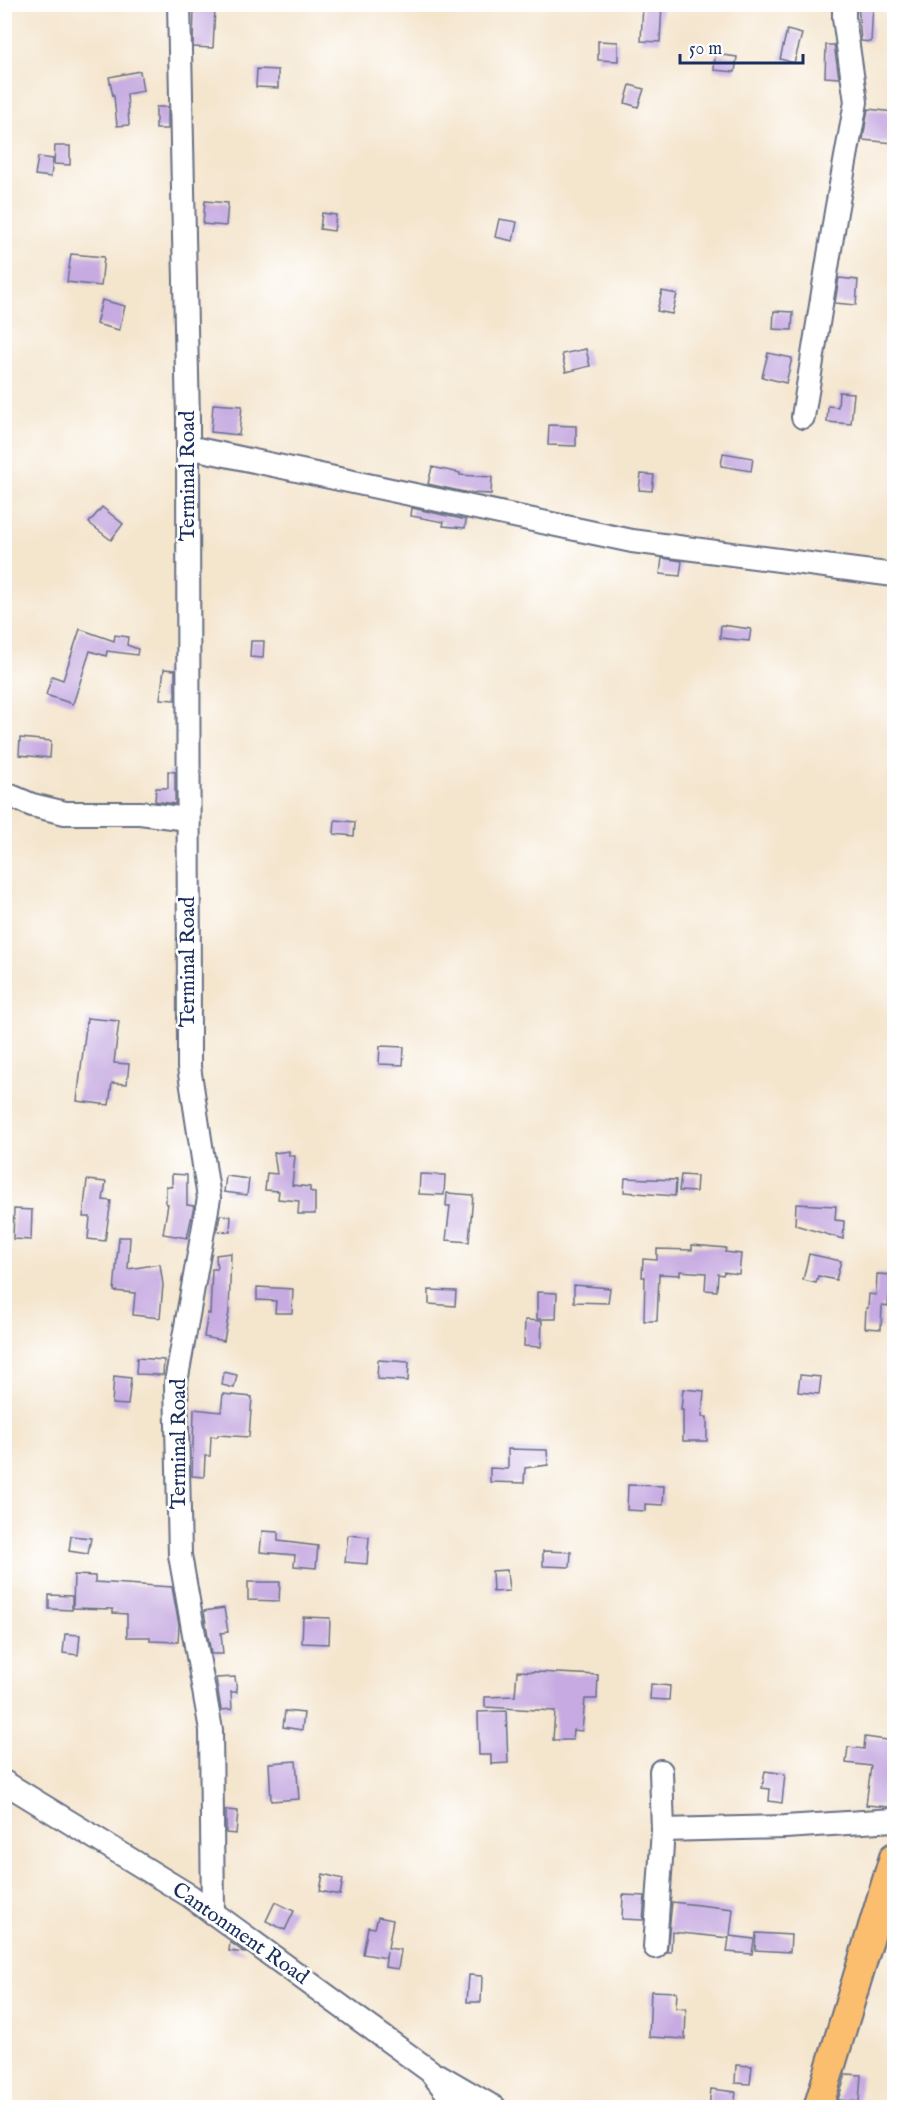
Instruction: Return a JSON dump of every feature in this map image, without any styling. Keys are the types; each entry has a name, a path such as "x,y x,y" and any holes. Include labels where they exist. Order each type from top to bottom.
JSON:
{"main road":[{"path":"818,2108 894,1857"}],"street":[{"name":"Terminal Road","path":"179,4 188,447 189,1067 209,1198 176,1382 180,1555 211,1730 213,1913"},
{"path":"803,417 856,102 844,4"},
{"path":"188,447 633,541 894,575"},
{"path":"4,793 32,805 65,813 140,813 187,819"},
{"path":"655,1947 663,1830 660,1771"},
{"name":"Cantonment Road","path":"4,1782 190,1896 430,2071 459,2108"},
{"path":"663,1830 785,1827 894,1820"},
{"path":"430,2071 495,2108"}],"building":[{"path":"643,4 662,4 660,42 641,41"},
{"path":"858,4 873,4 871,42 861,41"},
{"path":"194,7 215,7 213,48 193,47"},
{"path":"787,30 802,34 794,63 780,59"},
{"path":"598,41 618,42 618,61 598,60"},
{"path":"826,45 834,45 839,78 825,77"},
{"path":"715,54 737,57 735,72 714,70"},
{"path":"257,69 278,70 278,88 256,87"},
{"path":"140,71 143,91 127,94 129,125 117,126 114,96 109,77"},
{"path":"630,85 644,89 638,107 625,103"},
{"path":"156,107 168,107 168,129 156,129"},
{"path":"868,109 894,112 894,143 863,140"},
{"path":"55,146 70,146 70,165 54,164"},
{"path":"38,157 53,159 51,177 35,175"},
{"path":"205,201 228,203 226,226 203,224"},
{"path":"322,213 336,215 334,231 320,229"},
{"path":"499,219 517,222 513,241 495,237"},
{"path":"71,254 104,257 101,286 67,282"},
{"path":"839,278 858,280 856,305 835,303"},
{"path":"662,291 677,294 672,314 657,311"},
{"path":"102,300 125,306 119,330 96,324"},
{"path":"774,311 793,312 792,330 773,329"},
{"path":"586,349 590,366 566,372 562,354"},
{"path":"768,353 792,358 786,383 762,377"},
{"path":"839,392 854,393 851,424 827,422 828,406 838,407"},
{"path":"213,404 242,406 239,435 211,432"},
{"path":"549,425 576,426 576,446 548,445"},
{"path":"723,453 753,458 751,471 721,466"},
{"path":"432,467 460,473 460,475 492,477 491,494 469,493 428,484"},
{"path":"641,474 654,475 652,491 639,490"},
{"path":"102,507 123,524 111,540 89,523"},
{"path":"412,508 466,520 465,528 443,526 444,522 411,516"},
{"path":"662,558 682,561 680,576 660,574"},
{"path":"721,625 751,629 749,641 720,638"},
{"path":"80,629 114,641 115,635 128,637 127,645 138,649 137,655 107,651 106,656 90,651 73,704 46,695 52,676 63,680"},
{"path":"251,641 264,641 263,658 250,657"},
{"path":"164,669 175,670 175,700 160,699"},
{"path":"20,738 51,741 50,758 19,755"},
{"path":"168,771 175,772 175,804 155,801 156,788 168,788"},
{"path":"335,820 355,822 354,836 334,834"},
{"path":"87,1018 119,1021 114,1063 129,1064 127,1084 112,1083 109,1105 77,1101"},
{"path":"380,1046 404,1047 403,1065 379,1064"},
{"path":"289,1151 289,1156 295,1156 292,1185 310,1187 310,1191 315,1193 315,1214 298,1214 299,1201 278,1199 279,1191 265,1190 267,1173 277,1174 274,1153"},
{"path":"172,1174 187,1175 187,1205 194,1206 187,1238 163,1234 168,1204 166,1204 166,1186 172,1187"},
{"path":"420,1174 445,1175 444,1195 419,1194"},
{"path":"681,1175 697,1176 696,1192 679,1191"},
{"path":"226,1176 249,1179 247,1195 224,1192"},
{"path":"625,1178 676,1180 675,1196 624,1192"},
{"path":"87,1180 106,1182 103,1200 111,1201 105,1241 88,1239 90,1217 83,1217"},
{"path":"447,1193 473,1195 469,1242 446,1240 450,1206 446,1206"},
{"path":"796,1204 836,1206 835,1220 844,1221 843,1239 795,1225"},
{"path":"14,1209 32,1210 31,1240 13,1239"},
{"path":"220,1215 231,1216 230,1232 217,1231"},
{"path":"119,1237 130,1237 128,1269 160,1264 163,1285 160,1318 133,1315 135,1293 114,1291"},
{"path":"692,1245 726,1248 725,1252 741,1254 739,1274 724,1272 723,1275 718,1274 717,1291 705,1290 706,1273 680,1271 680,1275 659,1274 657,1321 644,1321 643,1259 657,1260 657,1249 692,1250"},
{"path":"231,1253 229,1312 224,1341 204,1337 208,1313 210,1314 212,1269 217,1269 216,1255"},
{"path":"809,1254 841,1261 836,1280 818,1276 816,1283 803,1280"},
{"path":"877,1274 894,1275 894,1290 890,1290 888,1306 882,1305 881,1329 865,1328 869,1294 876,1295"},
{"path":"574,1285 610,1288 608,1303 574,1302"},
{"path":"257,1287 293,1289 292,1313 275,1313 276,1301 257,1300"},
{"path":"429,1290 456,1291 455,1306 429,1304"},
{"path":"537,1292 557,1293 556,1319 537,1319"},
{"path":"525,1320 542,1321 541,1347 524,1346"},
{"path":"137,1358 164,1360 163,1375 136,1374"},
{"path":"378,1360 409,1362 408,1381 377,1379"},
{"path":"224,1372 237,1375 234,1388 222,1385"},
{"path":"800,1375 821,1377 819,1394 798,1392"},
{"path":"114,1376 131,1378 128,1405 112,1404"},
{"path":"683,1389 704,1391 702,1417 707,1417 707,1441 683,1441 683,1410 681,1410"},
{"path":"223,1394 252,1397 249,1437 211,1436 210,1456 205,1456 204,1477 192,1476 194,1409 221,1412"},
{"path":"508,1449 547,1450 548,1465 525,1468 524,1483 490,1482 490,1468 508,1469"},
{"path":"628,1485 664,1486 663,1505 645,1504 645,1511 627,1510"},
{"path":"262,1531 278,1532 278,1541 318,1546 316,1568 294,1566 295,1555 260,1552"},
{"path":"348,1535 369,1537 367,1564 345,1562"},
{"path":"71,1536 91,1538 88,1554 69,1551"},
{"path":"543,1551 571,1552 570,1567 543,1566"},
{"path":"507,1570 509,1591 493,1592 492,1571"},
{"path":"74,1575 95,1576 95,1582 172,1587 179,1625 178,1642 150,1641 150,1637 127,1637 127,1614 113,1613 113,1609 73,1608"},
{"path":"248,1582 280,1582 279,1601 248,1600"},
{"path":"49,1595 72,1596 72,1610 49,1609"},
{"path":"224,1608 228,1632 221,1633 223,1654 211,1654 204,1611"},
{"path":"303,1617 330,1618 329,1644 302,1643"},
{"path":"65,1634 80,1635 78,1655 63,1653"},
{"path":"517,1671 598,1675 597,1699 585,1699 582,1731 573,1730 572,1740 553,1740 555,1711 485,1707 485,1697 515,1696"},
{"path":"235,1677 237,1692 231,1692 232,1709 221,1710 216,1678"},
{"path":"651,1684 670,1686 669,1700 650,1699"},
{"path":"285,1711 304,1713 302,1730 283,1727"},
{"path":"506,1711 508,1763 491,1764 491,1755 479,1755 478,1712"},
{"path":"865,1737 894,1741 894,1775 890,1807 866,1805 871,1766 846,1763 848,1747 864,1749"},
{"path":"296,1761 299,1799 271,1801 269,1763"},
{"path":"765,1771 785,1774 782,1803 769,1801 770,1789 762,1788"},
{"path":"226,1810 238,1811 236,1834 226,1833"},
{"path":"323,1874 343,1879 340,1895 320,1891"},
{"path":"623,1895 645,1896 643,1920 622,1919"},
{"path":"275,1902 294,1911 285,1930 266,1921"},
{"path":"672,1902 733,1909 730,1936 754,1939 752,1954 727,1952 729,1938 672,1932 671,1952 667,1952"},
{"path":"378,1917 393,1920 388,1948 401,1950 398,1969 385,1967 387,1951 386,1958 363,1954 368,1927 375,1928"},
{"path":"756,1933 791,1935 790,1952 755,1950"},
{"path":"230,1942 245,1953 229,1951"},
{"path":"469,1975 482,1976 481,2002 467,2002"},
{"path":"651,1991 677,1992 676,2008 686,2009 685,2039 649,2037"},
{"path":"736,2065 752,2066 750,2084 735,2083"},
{"path":"846,2074 861,2075 859,2102 838,2100"},
{"path":"711,2089 736,2092 734,2108 709,2108"}]}
